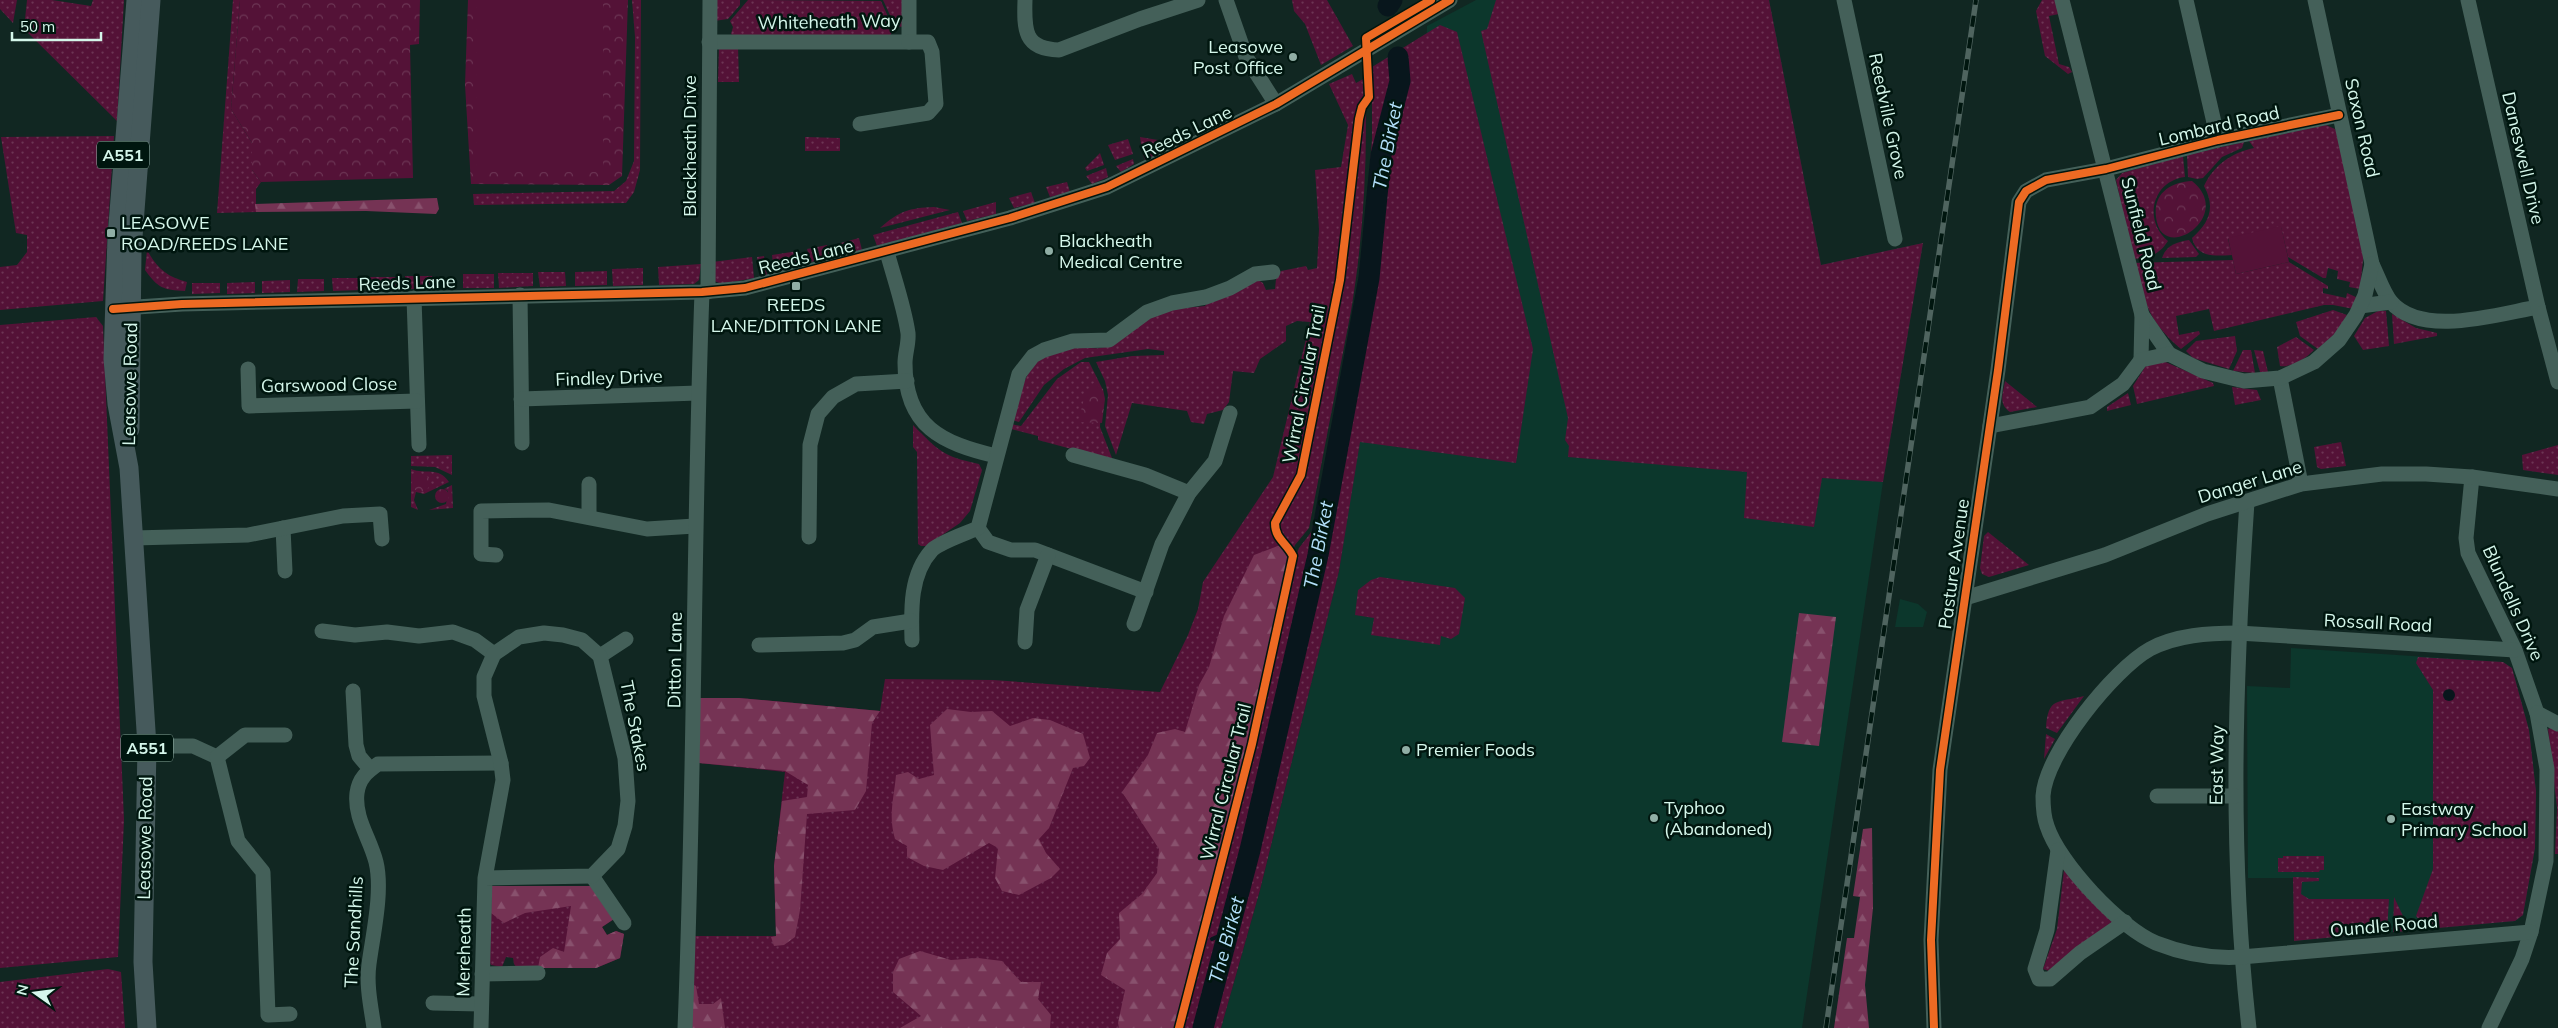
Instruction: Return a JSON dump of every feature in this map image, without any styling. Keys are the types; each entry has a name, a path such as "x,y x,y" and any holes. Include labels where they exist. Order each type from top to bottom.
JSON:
{"main road":[{"name":"Leasowe Road","path":"136,0 113,309 113,359 116,395 128,468 147,746 143,962 147,1028"},
{"name":"Leasowe Road","path":"128,468 132,250 151,0"}],"street":[{"name":"Blackheath Drive","path":"705,292 710,0"},
{"name":"Whiteheath Way","path":"710,42 909,42 909,0"},
{"path":"1025,0 1026,34 1035,45 1046,50 1059,50 1140,19 1198,0"},
{"path":"1226,0 1246,58 1276,104"},
{"name":"Reeds Lane","path":"113,309 132,306 520,295 705,292 745,288 1010,218 1107,187 1276,104 1450,0"},
{"name":"Reedville Grove","path":"1844,0 1894,239"},
{"name":"Sunfield Road","path":"2062,0 2142,315 2170,354"},
{"path":"2186,0 2218,140"},
{"name":"Saxon Road","path":"2315,0 2372,264"},
{"name":"Daneswell Drive","path":"2468,0 2538,307 2558,382"},
{"path":"860,124 928,113 936,104 932,52 928,42 909,42"},
{"name":"Lombard Road","path":"2106,169 2218,140 2339,115"},
{"name":"Pasture Avenue","path":"1934,1028 1930,940 1936,823 1949,703 1965,598 1974,521 1990,426 2019,202 2026,191 2046,180 2106,169"},
{"path":"887,252 908,334 905,364 908,393 916,412 935,435 967,449 996,456"},
{"path":"2372,264 2391,302 2402,311 2434,323 2462,321 2538,307"},
{"path":"2141,360 2170,354 2203,370 2244,382 2280,378 2314,362 2339,340 2360,306 2369,285 2372,264"},
{"path":"1146,592 1035,550 1011,550 988,542 978,528 1019,374 1033,356 1044,350 1073,341 1109,340 1147,312 1230,288 1255,274 1273,272"},
{"name":"Ditton Lane","path":"684,1028 691,838 698,393 705,292"},
{"path":"520,295 522,443"},
{"path":"414,298 419,445"},
{"path":"2360,306 2391,302"},
{"path":"1990,426 2090,407 2123,384 2141,360 2142,315"},
{"name":"Garswood Close","path":"248,368 249,406 417,402"},
{"path":"2280,378 2301,484"},
{"path":"809,537 810,445 818,414 833,397 856,384 907,381"},
{"name":"Findley Drive","path":"522,399 698,393"},
{"path":"1134,624 1162,544 1189,493 1215,461 1230,413"},
{"path":"1073,455 1145,475 1189,493"},
{"name":"Danger Lane","path":"1965,598 2105,555 2207,514 2301,484 2382,474 2426,474 2472,477 2558,488"},
{"name":"Blundells Drive","path":"2472,477 2466,538 2468,553 2515,650 2537,714 2547,769 2552,860 2522,959 2489,1028"},
{"path":"589,484 589,517"},
{"name":"East Way","path":"2247,502 2238,633 2235,796 2241,957 2249,1028"},
{"path":"496,555 481,554 481,511 549,510 636,528 695,526"},
{"path":"134,538 248,535 343,516 380,514 382,539"},
{"path":"283,528 285,571"},
{"path":"912,640 911,621 914,589 918,572 933,549 978,528"},
{"path":"1025,642 1027,610 1048,555"},
{"path":"759,645 843,643 855,640 873,627 911,621"},
{"path":"322,632 355,634 387,632 419,636 453,632 475,640 494,654 519,638 544,633 582,640 600,656 626,639"},
{"name":"Rossall Road","path":"2058,850 2046,825 2043,795 2052,766 2093,702 2115,677 2151,648 2208,633 2238,633 2515,650"},
{"name":"Mereheath","path":"481,1028 485,878 503,780 502,763 484,696 484,677 494,654"},
{"name":"The Stakes","path":"592,876 618,849 626,826 628,801 625,758 600,656"},
{"path":"353,691 356,745 359,756 370,769 378,764 502,763"},
{"path":"2537,714 2558,724"},
{"path":"217,757 245,735 285,735"},
{"path":"147,746 193,746 217,757"},
{"path":"217,757 238,841 263,872 268,1015 290,1014"},
{"name":"The Sandhills","path":"370,769 364,774 357,791 356,809 376,863 374,936 368,965 369,993 374,1028"},
{"path":"2157,796 2235,796"},
{"path":"2058,850 2047,930 2035,969 2039,979 2050,979 2080,952 2125,922"},
{"name":"Oundle Road","path":"2058,850 2090,890 2125,922 2155,942 2189,954 2218,958 2241,957 2530,932"},
{"path":"485,878 592,876 624,923"},
{"path":"482,974 538,973"},
{"path":"433,1003 482,1004"}],"shaded area":[{"path":"1476,0 1769,0 1821,265 1923,243 1883,482 1802,1028 1221,1028 1260,890 1339,571 1354,470 1424,99 1427,26"},
{"path":"1900,599 1918,604 1927,612 1923,627 1895,627"},
{"name":"Eastway Primary School","path":"2291,648 2503,662 2512,668 2529,730 2536,791 2535,848 2523,915 2515,921 2294,941 2293,878 2248,878 2247,686 2290,688"}],"green space":[{"path":"0,0 17,0 13,23 0,9"},
{"path":"27,0 52,0 91,6 93,0 124,0 117,121 24,29"},
{"path":"233,0 240,0 231,109 252,143 252,170 261,182 256,189 256,212 217,213"},
{"path":"240,0 420,0 419,44 410,45 413,178 261,182 252,170 252,143 231,109"},
{"path":"468,0 628,0 622,176 609,185 471,184 465,85"},
{"path":"477,0 603,0 603,172 477,172"},
{"path":"632,0 641,0 640,170 634,192 626,203 474,205 473,194 614,191 626,181 634,161 635,37"},
{"path":"714,0 740,0 740,5 728,19 714,21"},
{"path":"748,0 881,1 893,28 890,38 737,38 731,34 733,27 730,21"},
{"path":"883,0 905,0 903,27 895,26"},
{"path":"1292,0 1327,0 1353,46 1321,65 1305,24 1294,11"},
{"path":"1496,0 1769,0 1821,265 1923,243 1883,482 1822,478 1814,527 1744,518 1747,472 1568,457 1569,446 1565,440 1568,418 1481,31 1487,29"},
{"path":"2042,0 2056,0 2059,14 2049,16 2059,64 2069,67 2072,72 2068,74 2045,56 2036,11"},
{"path":"1440,25 1457,32 1533,349 1516,463 1360,442 1339,571 1260,890 1221,1028 1182,1028 1232,835 1295,559 1299,548 1312,531 1361,281 1372,139 1372,67"},
{"path":"719,46 738,46 739,82 718,82"},
{"path":"1352,74 1356,83 1365,78 1366,136 1362,224 1351,311 1309,528 1295,545 1291,555 1250,744 1176,1028 689,1028 695,936 776,936 774,866 785,772 699,763 739,698 880,711 885,679 993,680 1160,692 1188,635 1198,609 1203,582 1273,477 1310,322 1297,321 1286,326 1286,341 1260,359 1254,373 1233,371 1229,402 1223,410 1207,414 1204,424 1191,422 1187,411 1132,403 1116,455 1105,426 1108,395 1105,381 1096,362 1132,356 1164,355 1164,351 1148,349 1085,358 1064,369 1044,385 1019,422 1012,420 1019,396 1023,384 1036,363 1044,355 1055,350 1069,347 1099,348 1108,346 1158,313 1178,308 1205,306 1208,301 1258,280 1263,283 1266,290 1275,289 1276,279 1281,271 1306,266 1308,270 1317,268 1319,229 1315,170 1341,167 1348,125 1329,84"},
{"path":"2326,125 2335,129 2339,136 2364,250 2360,289 2349,287 2350,282 2337,279 2338,271 2328,268 2326,278 2323,278 2288,257 2281,227 2228,239 2232,255 2219,256 2208,254 2202,252 2194,245 2192,238 2203,227 2209,215 2210,201 2204,186 2218,166 2238,153 2254,148 2249,141"},
{"path":"114,136 103,301 0,310 0,267 17,265 27,252 27,235 16,233 1,137"},
{"path":"805,137 840,138 840,151 805,151"},
{"path":"1140,137 1164,141 1142,150"},
{"path":"1128,139 1133,154 1115,160 1108,145"},
{"path":"2244,142 2242,148 2222,157 2203,178 2188,177 2187,155"},
{"path":"1164,146 1167,150 1145,160 1143,155"},
{"path":"1100,153 1104,165 1087,171 1085,168"},
{"path":"2183,156 2185,177 2174,180 2165,186 2155,203 2155,223 2160,233 2168,241 2161,250 2153,255 2133,259 2116,180 2122,173"},
{"path":"1133,159 1134,164 1121,172 1116,166"},
{"path":"1106,168 1108,177 1092,184 1086,176"},
{"path":"2192,181 2203,195 2206,208 2201,221 2192,230 2181,236 2170,237 2161,231 2156,217 2157,201 2165,190 2177,184"},
{"path":"1067,182 1070,192 1050,197 1046,187"},
{"path":"1031,192 1035,203 1014,208 1009,198"},
{"path":"437,198 439,209 436,214 366,211 256,212 255,204"},
{"path":"996,202 996,214 967,221 963,211"},
{"path":"934,207 950,210 880,228 899,214 918,208"},
{"path":"958,212 962,223 877,246 873,235"},
{"path":"2281,226 2289,262 2236,274 2228,238"},
{"path":"859,238 862,250 842,255 837,244"},
{"path":"2189,240 2199,254 2196,257 2162,258 2166,250 2172,245"},
{"path":"827,245 830,257 811,262 807,249"},
{"path":"147,250 163,271 187,282 185,291 166,289 154,281 145,270"},
{"path":"798,251 802,266 774,273 772,255"},
{"path":"764,256 767,275 760,275 757,257"},
{"path":"752,257 754,278 722,284 714,281 712,262"},
{"path":"2233,260 2236,274 2289,262 2328,286 2328,289 2323,288 2323,293 2346,298 2347,293 2358,298 2354,309 2324,305 2214,331 2209,309 2176,316 2179,335 2199,331 2200,334 2181,349 2154,320 2145,301 2134,263"},
{"path":"701,264 699,280 694,284 659,285 658,267"},
{"path":"643,268 643,285 613,286 612,269"},
{"path":"607,271 607,285 575,286 575,272"},
{"path":"538,272 565,272 566,286 540,287"},
{"path":"498,273 533,273 533,286 499,288"},
{"path":"463,274 494,274 494,288 463,288"},
{"path":"405,276 432,276 437,289 405,289"},
{"path":"369,277 398,277 398,290 369,290"},
{"path":"332,278 362,278 362,290 333,291"},
{"path":"298,279 324,279 324,291 297,292"},
{"path":"290,280 290,292 262,293 262,281"},
{"path":"255,282 255,293 227,294 227,283"},
{"path":"192,283 220,283 220,293 192,294"},
{"path":"2333,310 2347,315 2336,333 2318,349 2300,336 2296,322"},
{"path":"2378,311 2386,311 2389,346 2363,350 2354,336 2365,318"},
{"path":"2392,314 2416,328 2437,333 2437,336 2394,344"},
{"path":"96,317 103,326 124,820 118,957 0,968 0,325"},
{"path":"2235,336 2237,351 2229,369 2193,358 2186,351 2196,341"},
{"path":"2296,337 2314,350 2294,364 2280,366 2277,347"},
{"path":"2243,350 2251,350 2255,373 2233,371"},
{"path":"2254,350 2263,351 2268,372 2260,372"},
{"path":"2161,360 2213,383 2214,386 2137,404 2133,386 2147,364"},
{"path":"1081,362 1089,362 1102,388 1100,427 1112,458 1105,458 1038,440 1038,436 1011,429 1011,424 1021,426 1057,379"},
{"path":"2005,381 2037,407 2010,412 2006,409 2003,402"},
{"path":"1093,383 1103,389 1105,399 1102,423 1078,422 1084,399"},
{"path":"2232,387 2257,390 2261,400 2235,405"},
{"path":"2128,393 2131,405 2107,411 2107,407"},
{"path":"913,425 942,451 957,458 979,464 982,470 970,511 960,523 926,546 918,544 917,452 913,447"},
{"path":"2341,442 2346,466 2321,469 2317,467 2314,447"},
{"path":"2558,445 2558,475 2523,470 2522,455"},
{"path":"452,455 452,475 435,467 411,466 411,456"},
{"path":"411,469 436,472 445,477 449,482 424,494 416,492 414,500 418,510 411,507"},
{"path":"421,474 427,477 430,483 427,489 421,492 415,489 412,483 415,477"},
{"path":"452,485 453,508 429,510 446,504 448,491 444,489"},
{"path":"442,489 447,491 449,496 447,501 442,503 437,501 435,496 437,491"},
{"path":"1988,532 2029,565 1989,577 1982,574 1980,568 1984,536"},
{"path":"1283,544 1291,555 1250,744 1176,1028 1119,1028 1118,1023 1125,990 1101,975 1107,953 1120,939 1119,913 1142,894 1157,873 1159,849 1122,792 1148,755 1157,733 1175,729 1185,732 1199,685 1209,667 1224,616 1254,555"},
{"path":"1380,577 1455,588 1465,598 1459,634 1451,639 1441,636 1440,645 1371,635 1374,618 1355,615 1358,590 1371,580"},
{"path":"1799,613 1836,617 1819,746 1782,742"},
{"path":"2418,657 2503,662 2512,668 2529,730 2536,791 2535,848 2523,915 2515,921 2427,929 2416,916 2433,869 2433,690 2416,663"},
{"path":"2084,696 2057,733 2046,728 2047,718 2052,706 2061,701"},
{"path":"699,698 739,698 880,711 872,723 866,791 855,810 807,814 800,910 795,937 784,945 774,946 771,937 776,936 774,866 782,801 807,797 808,785 785,771 699,763"},
{"path":"947,709 971,712 992,711 1010,726 1033,718 1050,720 1083,734 1090,758 1084,766 1073,768 1049,828 1039,839 1046,853 1060,869 1051,878 1019,895 1002,891 995,878 998,848 989,843 943,870 924,866 907,857 907,846 895,839 892,807 896,775 908,772 919,779 934,775 930,725"},
{"path":"2553,727 2558,729 2558,854 2555,854 2557,808 2548,729"},
{"path":"2046,734 2055,739 2044,759"},
{"path":"1872,828 1873,908 1865,985 1869,1028 1834,1028 1847,938 1854,938 1860,897 1853,896 1863,829"},
{"path":"2283,856 2324,856 2324,870 2319,872 2278,872 2278,858 2283,858"},
{"path":"2064,870 2113,920 2112,924 2052,972 2043,969 2057,929"},
{"path":"2293,877 2319,878 2319,881 2302,882 2301,894 2309,899 2389,899 2387,932 2294,941"},
{"path":"492,886 592,886 614,919 602,927 607,935 616,931 624,934 620,958 596,968 517,968 513,958 506,957 502,967 491,965 489,961"},
{"path":"492,886 592,886 614,919 602,927 607,935 616,931 624,934 620,958 596,968 538,968 540,957 553,948 564,952 571,906 525,913 504,923 491,913"},
{"path":"2394,897 2410,931 2393,932"},
{"path":"920,951 951,960 978,958 1002,961 1021,982 1041,982 1038,999 1051,1015 1050,1028 900,1028 921,1016 893,992 893,972 899,959"},
{"path":"108,969 121,972 125,1028 0,1028 0,982"},
{"path":"692,984 696,986 699,1004 713,1004 721,998 725,1028 689,1028"}],"water":[{"path":"2447,689 2451,689 2455,695 2451,701 2447,701 2443,697 2443,693"}],"waterway":[{"name":"The Birket","path":"1388,6 1392,0"},
{"name":"The Birket","path":"1203,1028 1250,850 1318,555 1369,278 1381,155 1400,81 1398,57"},
{"path":"1212,939 1228,932"}],"railway":[{"path":"1826,1028 1976,0"}],"cycle path":[{"name":"Wirral Circular Trail","path":"1179,1028 1252,744 1293,556 1279,537 1275,523 1301,475 1340,280 1359,119 1362,107 1369,97 1366,38 1431,0"},
{"path":"113,309 182,304 702,292 745,288 1010,218 1107,187 1276,104 1450,0"},
{"path":"1934,1028 1931,940 1940,770 1998,370 2019,202 2026,191 2046,180 2106,169 2218,140 2339,115"}],"place":[{"name":"Leasowe Post Office","path":"1293,57"},
{"name":"LEASOWE ROAD/REEDS LANE","path":"111,233"},
{"name":"Blackheath Medical Centre","path":"1049,251"},
{"name":"REEDS LANE/DITTON LANE","path":"796,286"},
{"name":"Premier Foods","path":"1406,750"},
{"name":"Typhoo (Abandoned)","path":"1654,818"},
{"name":"Eastway Primary School","path":"2391,819"}]}
